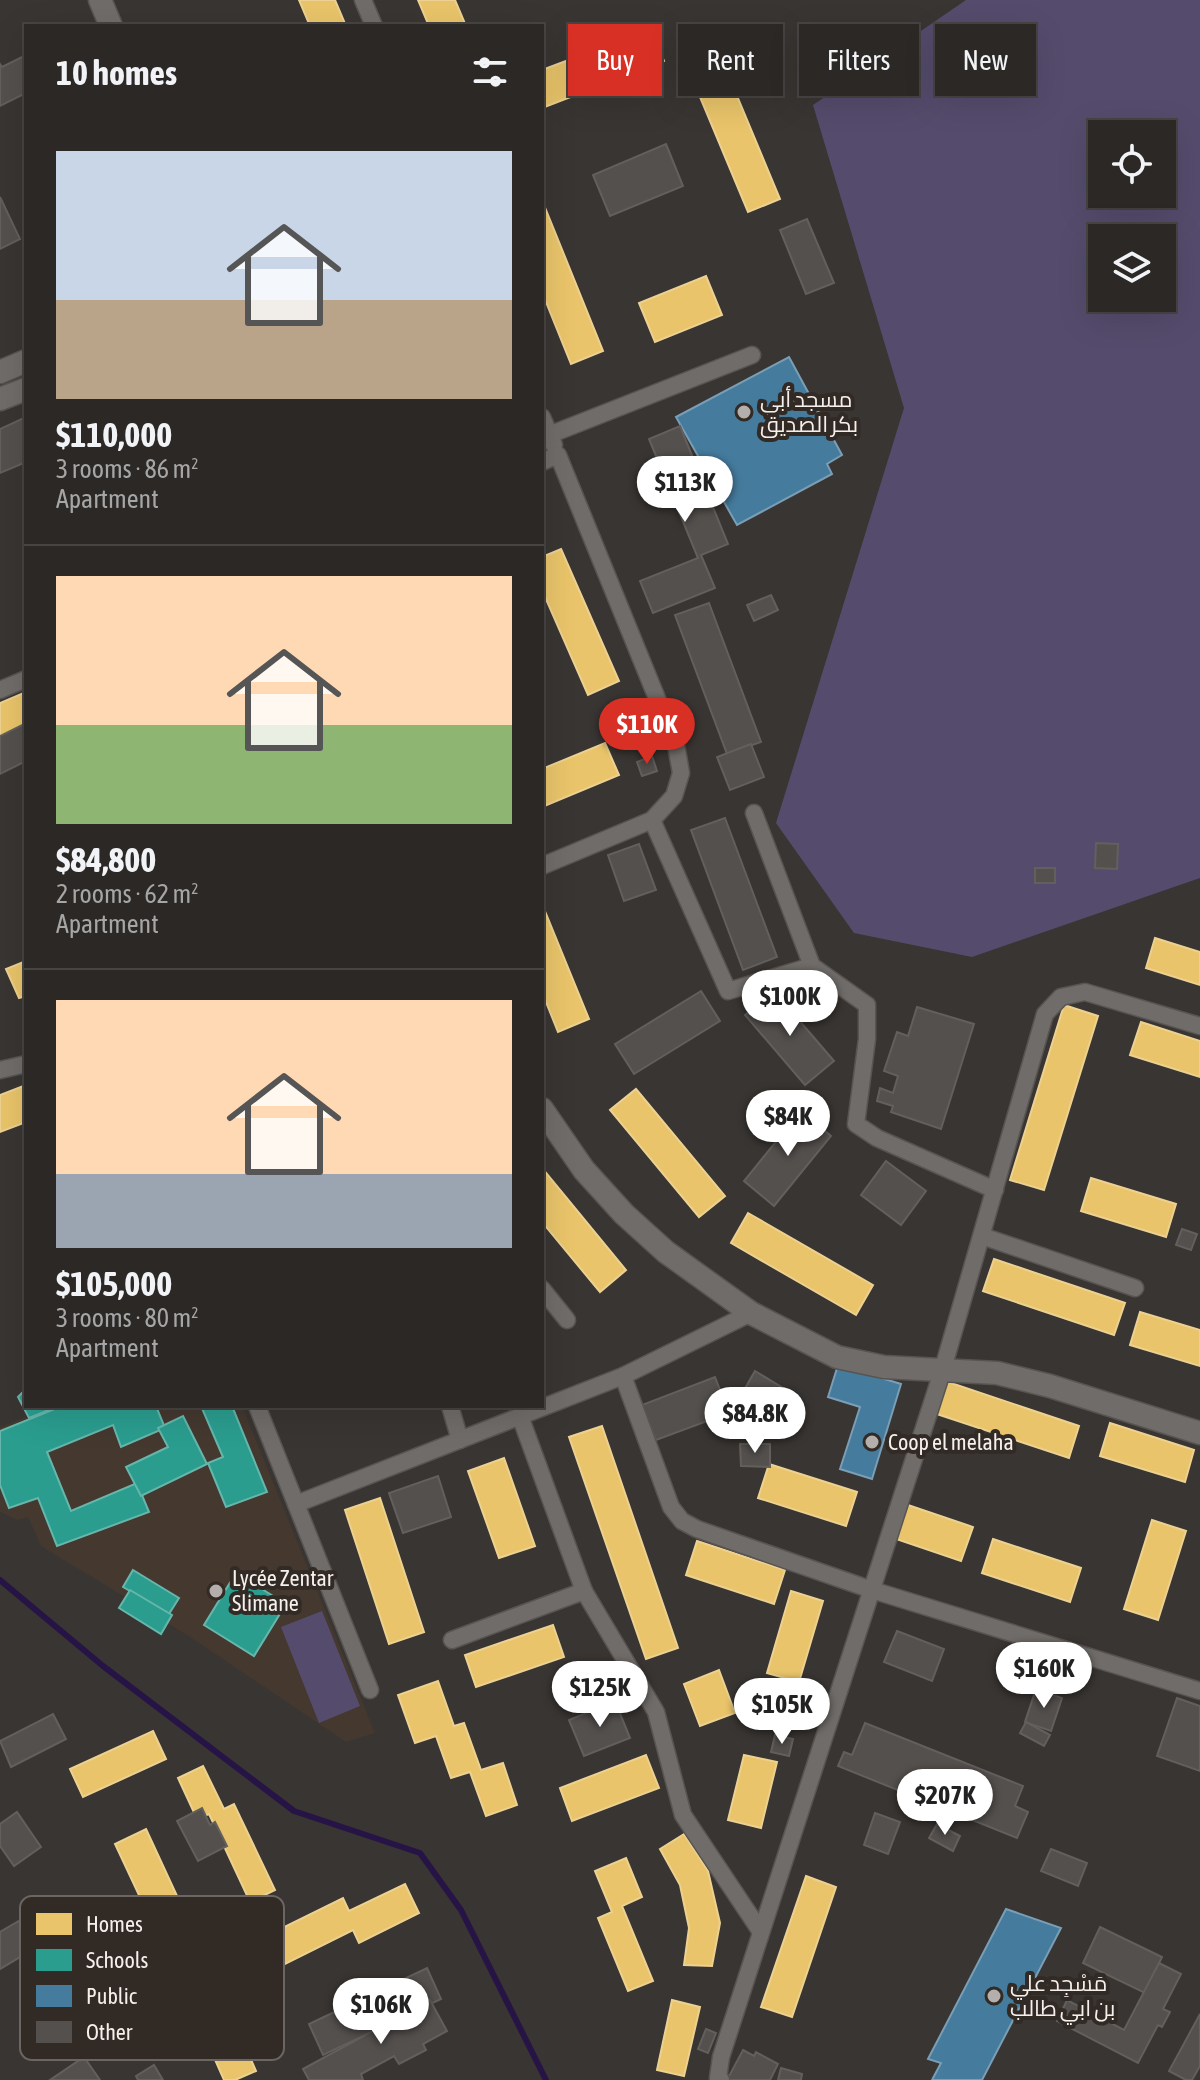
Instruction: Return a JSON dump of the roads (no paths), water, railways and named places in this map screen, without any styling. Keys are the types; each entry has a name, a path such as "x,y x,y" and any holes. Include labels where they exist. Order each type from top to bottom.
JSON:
{"main road":[{"path":"100,0 110,24"},
{"path":"0,372 24,362"},
{"path":"0,399 24,390"},
{"path":"544,1112 584,1170 624,1214 666,1252 751,1313 837,1357 884,1367 997,1373 1050,1386 1200,1433"}],"street":[{"path":"363,0 373,24"},
{"path":"549,435 752,355"},
{"path":"544,422 549,435 550,459 676,745 681,773 674,796 652,820 544,865"},
{"path":"0,690 24,680"},
{"path":"754,813 812,966 867,1005 867,1039 856,1124 877,1138 995,1190"},
{"path":"652,820 728,991 812,966"},
{"path":"721,2080 718,2078 721,2057 942,1372 1045,1014 1061,997 1085,992 1200,1026"},
{"path":"0,1070 24,1064"},
{"path":"982,1236 1135,1288"},
{"path":"544,1291 567,1320"},
{"path":"544,1407 623,1376 751,1313"},
{"path":"623,1376 664,1491 682,1521 872,1590 1200,1691"},
{"path":"258,1408 370,1690"},
{"path":"451,1408 460,1440"},
{"path":"296,1504 541,1408"},
{"path":"520,1416 584,1591 656,1712 683,1815 761,1932"},
{"path":"452,1640 584,1591"}],"waterway":[{"path":"0,1580 103,1666 294,1811 420,1853 461,1910 546,2080"}],"place":[{"name":"مسجد أبي بكر الصديق","path":"744,412"},
{"name":"Coop el melaha","path":"872,1442"},
{"name":"Lycée Zentar Slimane","path":"216,1591"},
{"name":"مَسْجِد علي بن ابي طالب","path":"994,1996"}]}
